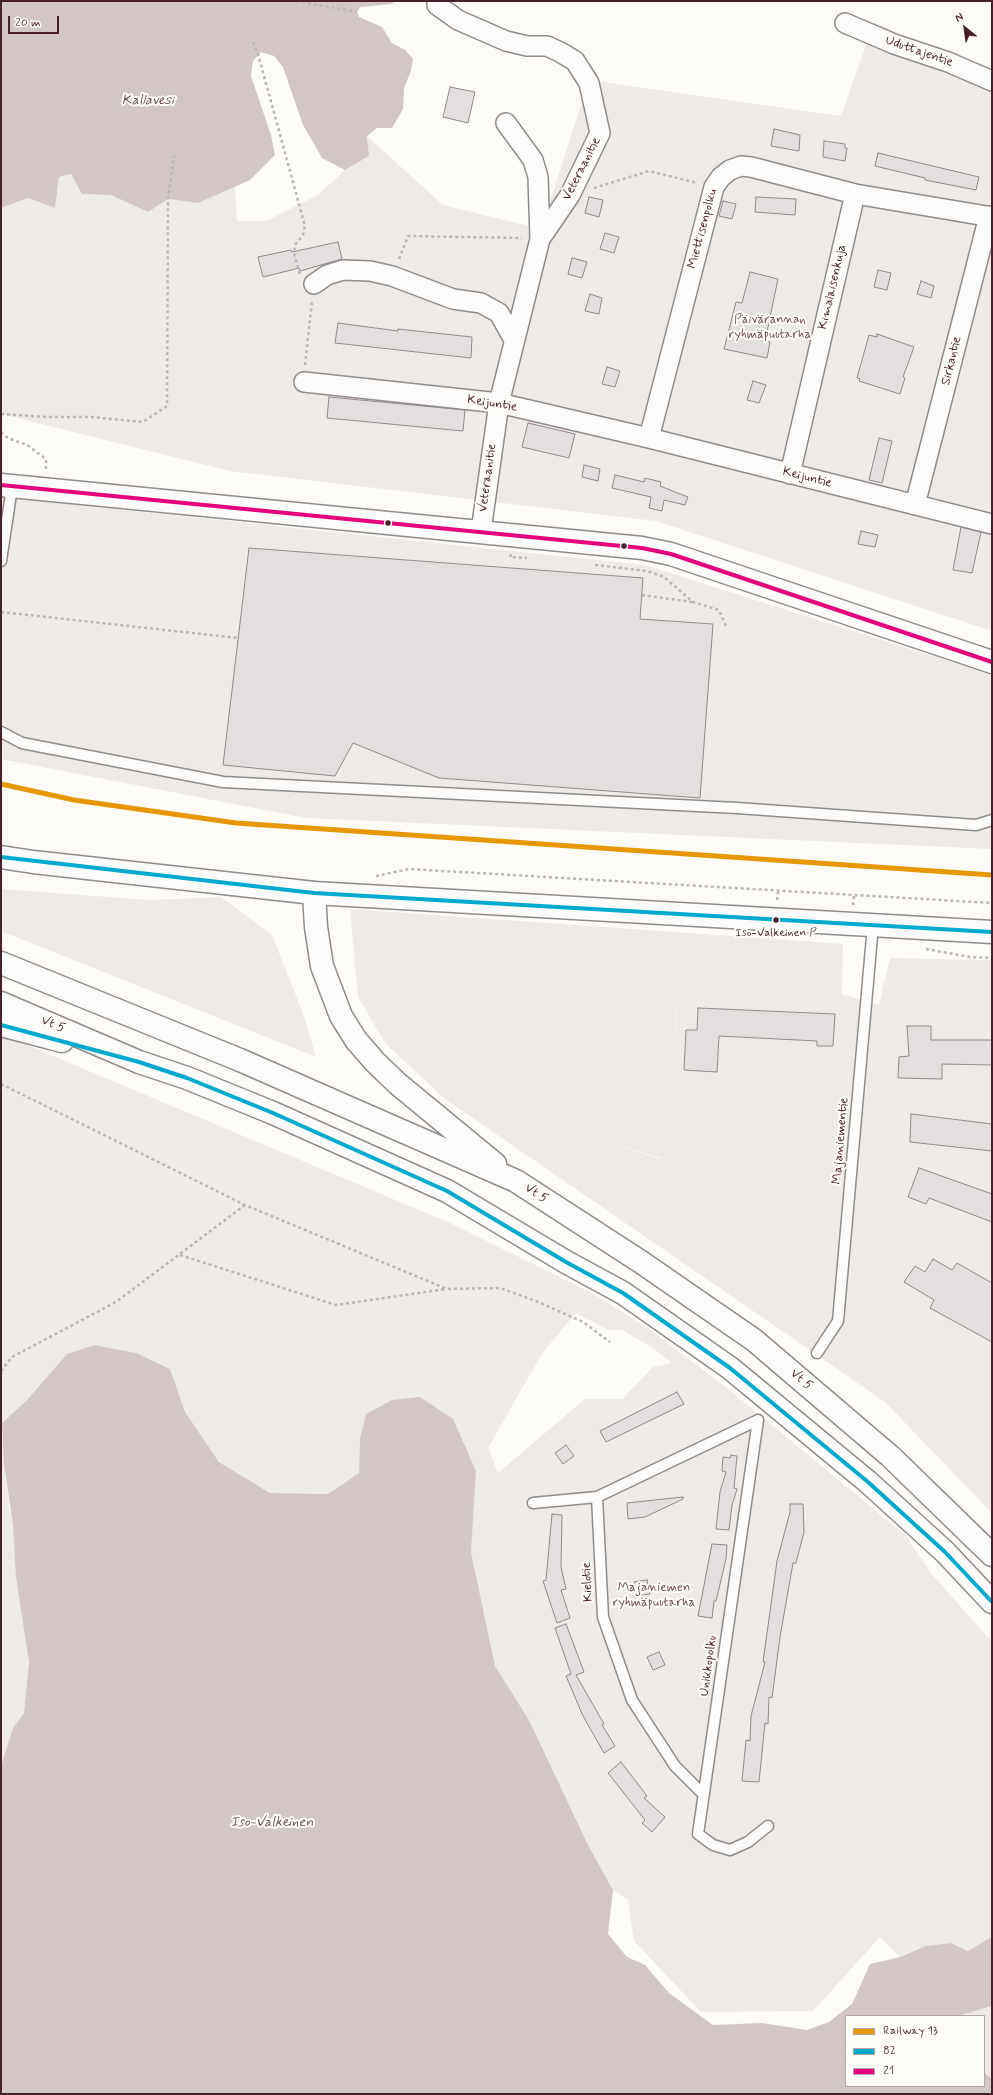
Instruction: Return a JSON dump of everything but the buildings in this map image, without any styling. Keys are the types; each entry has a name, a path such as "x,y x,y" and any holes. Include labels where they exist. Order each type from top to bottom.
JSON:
{"main road":[{"path":"6,486 481,531 642,548 671,554 992,662"},
{"path":"1,857 33,862 314,892 992,932"},
{"path":"314,892 316,927 322,966 341,1016 356,1040 375,1062 398,1084 516,1181"},
{"name":"Vt 5","path":"1,963 240,1060 516,1181 641,1262 754,1340 890,1456 992,1555"},
{"name":"Vt 5","path":"1,1003 139,1062 187,1078 273,1113 447,1191 566,1262 623,1293 730,1368 868,1482 945,1552 992,1602"},
{"path":"1,1025 139,1062"}],"street":[{"name":"Veteraanitie","path":"437,1 437,5 458,20 506,41 522,45 547,46 560,52 575,61 586,76 592,90 594,109 600,132 570,195 540,239"},
{"name":"Uduttajentie","path":"845,23 894,44 948,62 992,81"},
{"name":"Veteraanitie","path":"481,531 499,403 540,239 538,176 533,160 506,123"},
{"name":"Miettisenpolku","path":"649,438 714,187 721,177 741,166 855,194 991,216"},
{"name":"Kimalaisenkuja","path":"790,474 855,194"},
{"name":"Sirkantie","path":"915,505 991,216"},
{"path":"314,284 327,275 343,270 357,269 392,276 453,299 481,303 499,313 514,340"},
{"name":"Keijuntie","path":"304,382 499,403 649,438 992,524"}],"lane":[{"path":"1,561 6,486"},
{"path":"1,732 22,743 223,782 737,808 976,825 992,820"},
{"name":"Majaniementie","path":"816,1353 838,1321 873,925"},
{"name":"Unikkopolku","path":"597,1497 758,1420 698,1834 712,1846 730,1850 748,1842 768,1826"},
{"path":"533,1503 597,1497"},
{"name":"Kielotie","path":"597,1497 603,1617 632,1700 675,1766 703,1794"}],"path":[{"path":"296,1 357,12"},
{"path":"253,42 258,54 305,226 303,236 295,245 294,253 298,275 314,284 304,382"},
{"path":"1,414 91,417 142,422 167,406 168,199 174,156"},
{"path":"570,195 648,171 714,187"},
{"path":"392,276 408,236 540,239"},
{"path":"1,432 8,438 27,445 46,459 46,471"},
{"path":"515,535 510,556 534,558"},
{"path":"589,564 647,571 664,577 693,602"},
{"path":"642,595 693,602 719,610 726,626"},
{"path":"1,612 238,638"},
{"path":"373,877 409,869 992,904"},
{"path":"777,902 778,891"},
{"path":"1,1084 245,1206 447,1289"},
{"path":"1,1371 12,1357 116,1302 245,1206"},
{"path":"179,1254 336,1305 447,1289 500,1288 536,1301 582,1322 610,1342"}],"shaded area":[{"path":"1,497 645,565 992,675 992,849 306,818 1,759"},
{"path":"675,984 842,994 879,1005 992,1014 992,1513 885,1402 785,1333 815,1301 666,1206 661,1158 588,1137 594,1057 676,1056"}],"green space":[{"name":"Päivärannan ryhmäpuutarha","path":"874,22 992,76 992,631 656,521 230,471 1,414 1,208 28,198 55,208 59,177 71,174 83,194 111,195 148,212 168,199 198,203 235,186 237,221 266,221 318,195 345,170 369,156 367,136 443,205 541,229 589,80 841,116"},
{"path":"1,889 149,900 221,897 272,935 304,1016 316,1057 1,931"},
{"path":"350,909 843,944 842,994 675,984 676,1056 594,1057 588,1137 661,1159 666,1206 815,1301 785,1333 445,1099 385,1043 358,997"},
{"path":"890,958 992,960 992,1014 879,1005"},
{"name":"Majaniemen ryhmäpuutarha","path":"1,1034 450,1223 592,1293 652,1331 727,1388 905,1535 931,1573 992,1642 991,1939 968,1951 951,1943 926,1946 900,1957 880,1937 813,2011 701,2012 634,1941 628,1900 613,1890 588,1845 529,1720 495,1666 471,1552 476,1471 360,1438 359,1473 328,1494 270,1493 219,1462 184,1412 170,1369 136,1353 94,1345 67,1354 27,1400 2,1423 9,1508 13,1526 16,1578 29,1662 24,1713 13,1728 1,1766","holes":["576,1313 608,1330 622,1330 653,1348 672,1363 653,1367 622,1399 585,1399 498,1473 488,1448 543,1352"]},
{"path":"992,2006 992,2079 985,2073 985,2015 961,2015"}],"water":[{"name":"Kallavesi","path":"1,1 396,1 391,4 360,7 357,12 359,17 382,27 392,43 405,50 413,59 411,71 404,88 403,109 392,128 377,128 367,136 369,156 345,170 322,158 303,125 283,67 274,56 261,52 253,61 251,76 271,135 275,155 250,180 198,203 168,199 148,212 111,195 82,194 71,174 59,177 55,208 28,198 1,208"},
{"name":"Iso-Valkeinen","path":"94,1345 136,1353 170,1369 185,1412 219,1462 270,1493 328,1494 359,1473 360,1438 366,1414 392,1400 420,1397 453,1419 476,1471 471,1552 495,1666 529,1720 588,1845 613,1890 608,1934 627,1957 645,1965 669,1993 713,2025 762,2023 807,2030 829,2022 852,2004 870,1964 900,1957 926,1946 951,1943 968,1951 992,1937 992,2006 961,2015 845,2015 845,2087 985,2087 985,2073 992,2079 992,2094 1,2094 1,1766 13,1728 24,1713 29,1662 16,1578 13,1526 4,1463 2,1423 27,1400 67,1354"}],"rail line":[{"name":"13","path":"1,784 74,800 236,823 992,875"}],"transit line":[{"name":"21","path":"1,485 642,548 671,554 992,662"},
{"name":"82","path":"1,857 314,893 992,932"},
{"name":"82","path":"1,1025 139,1062 187,1078 273,1113 447,1191 566,1262 623,1293 730,1368 868,1482 945,1552 992,1602"}],"place":[{"name":"Iso-Valkeinen P","path":"776,920"}]}
